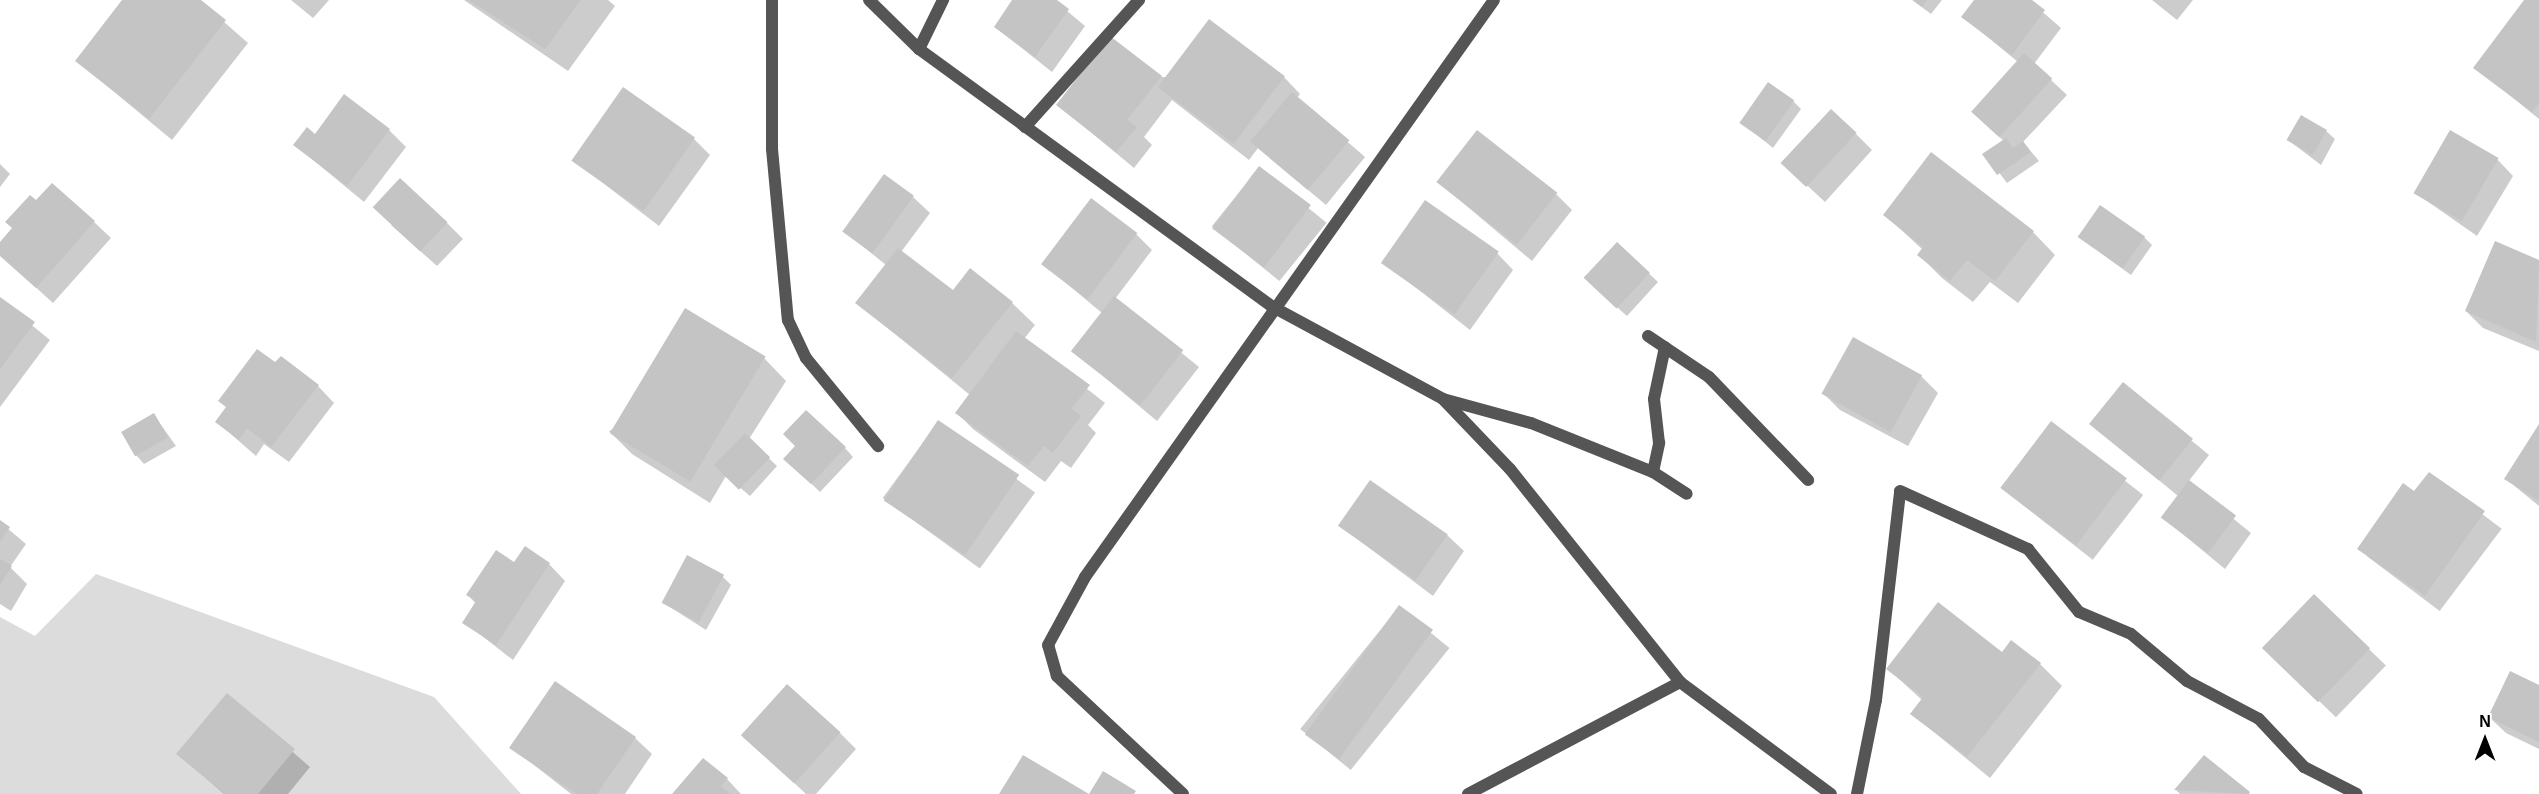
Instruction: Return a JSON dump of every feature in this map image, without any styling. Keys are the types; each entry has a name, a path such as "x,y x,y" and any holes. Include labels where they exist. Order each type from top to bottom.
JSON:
{"street":[{"path":"772,0 772,148 788,320 806,358 878,446"},
{"path":"869,0 919,49 1273,307 1443,399 1531,423 1653,472 1687,494"},
{"path":"919,49 943,0"},
{"path":"1025,127 1139,0"},
{"path":"1183,794 1057,676 1048,645 1060,613 1273,307 1494,0"},
{"path":"1648,336 1709,376 1808,480"},
{"path":"1653,472 1659,443 1654,399 1665,347"},
{"path":"1443,399 1510,469 1680,682 1831,794"},
{"path":"1857,794 1876,700 1900,491 2028,549 2079,612 2131,634 2187,681 2259,719 2304,767 2356,794"},
{"path":"1468,794 1680,682"}],"shaded area":[{"path":"96,574 434,697 521,794 0,794 0,617 35,636"}],"building":[{"path":"122,0 201,0 226,20 149,119 75,61"},
{"path":"469,0 581,0 545,49"},
{"path":"1012,0 1057,0 1069,9 1035,57 994,27"},
{"path":"1913,0 1927,0 1922,7"},
{"path":"1974,0 2032,0 2045,10 2012,55 1961,17"},
{"path":"2524,0 2539,0 2539,103 2532,112 2473,68"},
{"path":"1209,19 1285,76 1234,144 1158,87"},
{"path":"1110,36 1162,76 1127,120 1137,127 1116,152 1056,105"},
{"path":"2024,53 2052,78 1999,137 1971,112"},
{"path":"1768,82 1794,100 1766,141 1739,123"},
{"path":"623,87 695,137 643,211 571,161"},
{"path":"1292,92 1349,140 1308,190 1250,142"},
{"path":"344,94 390,129 347,186 293,145 307,127 315,134"},
{"path":"1831,109 1857,133 1806,187 1781,163"},
{"path":"2301,115 2327,130 2312,155 2286,140"},
{"path":"1477,130 1557,193 1517,245 1436,182"},
{"path":"2450,130 2498,158 2462,221 2414,193"},
{"path":"2006,138 2013,148 2023,141 2031,152 1997,175 1982,154"},
{"path":"1931,152 2034,231 1995,281 1967,260 1950,281 1917,255 1923,247 1883,215"},
{"path":"1259,166 1311,205 1264,267 1212,228"},
{"path":"884,174 914,196 872,253 842,231"},
{"path":"400,178 448,222 420,252 373,207"},
{"path":"52,183 95,221 36,288 0,256 0,242 12,228 5,222 30,195 36,200"},
{"path":"1091,198 1137,233 1087,299 1041,264"},
{"path":"1425,200 1499,252 1455,315 1381,263"},
{"path":"2100,205 2145,237 2123,268 2078,237"},
{"path":"2495,241 2539,260 2536,342 2465,311"},
{"path":"1617,242 1650,273 1616,309 1584,278"},
{"path":"898,248 953,290 970,268 1013,302 952,378 855,303"},
{"path":"1114,296 1183,350 1140,405 1071,351"},
{"path":"0,297 35,322 0,369"},
{"path":"685,308 766,356 690,482 610,433"},
{"path":"1016,331 1090,385 1071,409 1081,416 1053,453 1044,446 1028,466 955,413"},
{"path":"1853,337 1922,375 1891,432 1821,394"},
{"path":"257,349 275,362 281,356 319,385 271,447 247,428 239,440 215,422 226,407 218,401"},
{"path":"2123,382 2193,439 2159,481 2089,424"},
{"path":"806,410 846,447 811,484 783,459 795,446 783,434"},
{"path":"154,413 168,437 135,456 121,432"},
{"path":"938,420 1019,475 965,555 884,500"},
{"path":"2051,421 2127,478 2076,545 2000,488"},
{"path":"2539,424 2539,501 2504,479"},
{"path":"745,433 770,457 739,490 714,465"},
{"path":"2429,472 2485,511 2425,596 2357,549 2403,483 2414,491"},
{"path":"1370,480 1448,534 1416,580 1338,526"},
{"path":"2189,480 2236,516 2208,553 2161,518"},
{"path":"0,520 10,527 0,542"},
{"path":"525,546 550,563 496,645 462,623 476,601 466,595 496,550 514,562"},
{"path":"687,555 724,575 699,622 662,603"},
{"path":"0,559 12,566 0,585"},
{"path":"2314,594 2370,648 2318,702 2262,648"},
{"path":"1938,602 2002,652 2011,640 2041,663 1967,757 1910,714 1923,697 1886,669"},
{"path":"1399,605 1433,630 1339,759 1305,734"},
{"path":"2510,671 2539,685 2539,742 2488,717"},
{"path":"555,681 636,737 597,794 577,794 509,748"},
{"path":"787,684 841,732 794,783 741,735"},
{"path":"227,693 295,749 258,794 225,794 176,754"},
{"path":"1023,755 1089,794 999,794"},
{"path":"2204,755 2250,792 2249,794 2174,790"},
{"path":"703,758 728,778 721,786 730,794 672,794"},
{"path":"1103,771 1136,791 1134,794 1089,794"}]}
